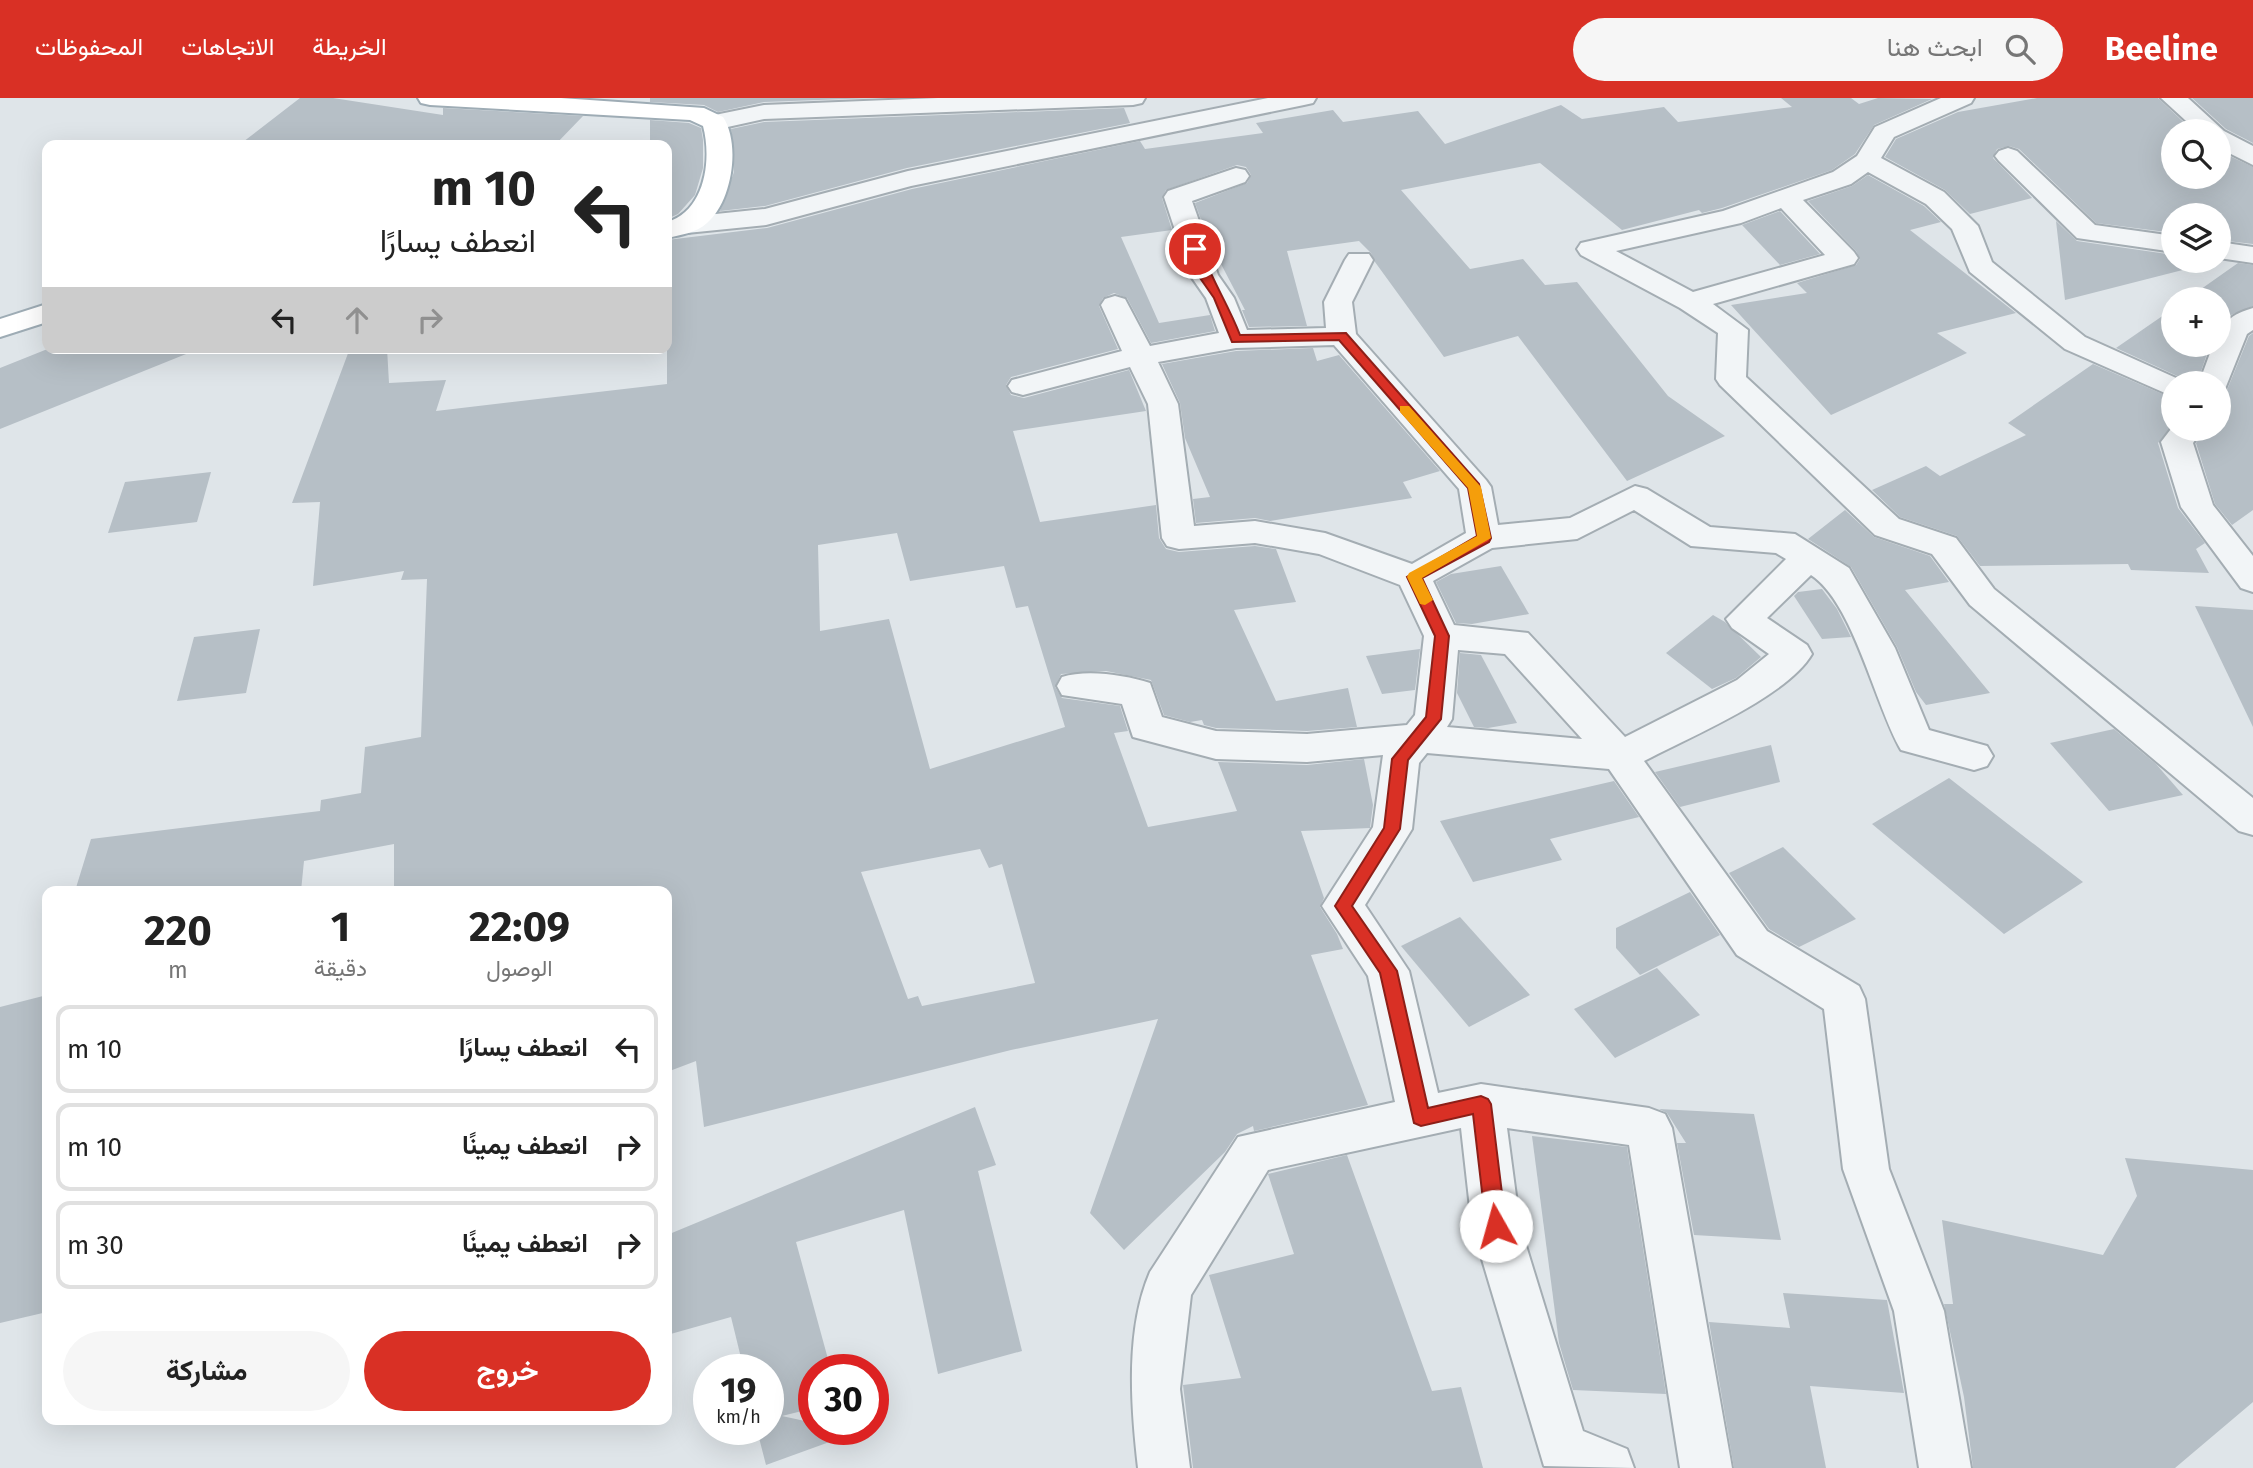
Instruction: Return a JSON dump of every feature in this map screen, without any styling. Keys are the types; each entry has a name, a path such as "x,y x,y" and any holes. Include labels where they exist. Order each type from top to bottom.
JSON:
{"main road":[{"path":"430,98 695,113 713,122 719,135 715,177 705,210 677,227"},
{"path":"0,328 42,315"}],"street":[{"path":"713,122 764,112 853,103 1133,98"},
{"path":"677,227 766,217 908,179 1304,98"},
{"path":"1962,98 1884,132 1867,161 1842,178 1731,217 1591,249 1690,302 1733,330 1731,379 1887,527 1944,546 1982,597 2253,820"},
{"path":"2173,98 2198,119"},
{"path":"2231,144 2253,157"},
{"path":"2008,156 2087,232 2161,242"},
{"path":"1867,161 1935,198 1964,226 1980,266 2076,343 2161,382"},
{"path":"1236,176 1177,197 1204,275 1220,298 1236,339"},
{"path":"1690,302 1843,258 1786,198"},
{"path":"2231,252 2253,255"},
{"path":"1359,260 1338,302 1342,336 1475,487 1484,538"},
{"path":"1115,305 1163,404 1178,538 1255,532 1325,544 1414,577 1442,636 1433,719 1400,759 1392,829 1343,906 1388,971 1421,1117"},
{"path":"2218,371 2234,329 2253,317"},
{"path":"1023,386 1138,357 1236,339 1342,336"},
{"path":"2178,441 2197,507 2253,580"},
{"path":"1414,577 1484,538 1577,528 1635,496 1703,538 1783,542 1837,576 1877,648 1914,740 1974,755"},
{"path":"1075,686 1137,692 1146,727 1216,745 1307,748 1418,738 1620,756 1750,689 1794,654 1744,619 1808,558"},
{"path":"1442,636 1515,642 1620,756 1752,943 1844,999 1867,1169 1919,1311 1945,1468"},
{"path":"1481,1104 1496,1226 1563,1448 1608,1468"},
{"path":"1164,1468 1155,1389 1167,1289 1255,1152 1481,1104 1649,1128 1706,1468"}],"building":[{"path":"300,98 333,98 443,115 443,108 583,116 560,140 245,140"},
{"path":"650,98 873,98 764,102 718,112 704,105 650,102"},
{"path":"1781,98 1851,98 1859,104 1878,98 1932,99 1874,125 1855,154 1832,170 1722,208 1702,213 1699,210 1622,230 1540,163 1401,190 1470,269 1523,259 1545,285 1577,282 1668,396 1725,436 1627,481 1518,336 1444,357 1371,253 1359,241 1287,251 1307,326 1249,327 1242,310 1245,310 1208,239 1195,203 1247,183 1251,175 1246,167 1237,165 1166,190 1162,198 1172,230 1121,237 1159,323 1210,315 1215,331 1151,343 1127,298 1114,293 1103,298 1099,306 1118,349 1011,377 1006,385 1011,395 1024,398 1129,370 1146,411 1013,431 1040,522 1156,505 1159,538 1166,549 1179,552 1255,546 1276,549 1296,602 1234,610 1276,701 1348,688 1357,727 1307,731 1216,728 1204,725 1202,720 1190,722 1164,715 1151,680 1106,671 1061,674 1055,687 1062,698 1120,706 1128,731 1114,733 1148,827 1237,811 1218,762 1307,765 1364,759 1373,805 1370,828 1301,831 1324,898 1320,907 1343,949 1311,955 1368,1105 1254,1131 1253,1126 1237,1134 1225,1152 1124,1250 1090,1213 1158,1019 1011,1050 704,1127 696,1061 672,1070 672,886 394,886 394,844 304,861 302,886 77,886 91,839 320,811 321,800 361,793 365,747 421,737 427,579 401,580 404,571 313,586 320,502 292,503 348,354 387,354 389,383 446,380 436,411 667,384 667,354 672,354 672,239 767,228 912,189 1140,141 1145,149 1263,133 1256,123 1333,110 1343,122 1418,111 1445,144 1561,105 1582,119 1664,107 1678,122 1792,107","holes":["897,533 910,581 1004,566 1016,608 1028,606 1065,727 930,769 889,619 820,631 818,545","980,849 989,868 1002,864 1035,983 922,1006 918,996 908,999 861,872"]},
{"path":"2037,98 2158,98 2180,119 2161,119 2161,189 2231,189 2231,157 2253,167 2253,244 2231,241 2231,203 2161,203 2161,231 2096,223 2019,149 2009,146 1997,149 1993,158 2032,198 1970,214 1945,190 1885,157 1896,139 1958,112"},
{"path":"2192,98 2253,98 2253,143 2231,132 2231,119 2215,119"},
{"path":"1124,108 1130,123 907,168 765,206 720,211 734,172 731,129 764,122"},
{"path":"650,120 689,123 701,128 703,168 695,195 678,214 672,217 672,140 650,140"},
{"path":"1868,175 1924,206 1941,222 1910,230 2016,313 1937,333 1967,353 1831,415 1731,305 1807,293 1797,283 1856,265 1860,259 1856,251 1808,201 1852,186"},
{"path":"1780,211 1820,254 1780,265 1742,225"},
{"path":"2056,221 2077,241 2161,253 2161,273 2171,273 2065,300"},
{"path":"2238,263 2253,265 2253,306 2231,315 2231,287 2204,287 2224,273 2231,273 2231,268"},
{"path":"2161,317 2161,357 2206,357 2201,371 2166,371 2116,348"},
{"path":"2253,333 2253,510 2232,525 2215,504 2196,443 2231,441 2231,380 2249,336"},
{"path":"1313,348 1317,361 1339,355 1440,471 1403,482 1412,498 1270,521 1255,518 1196,523 1193,499 1210,497 1185,438 1180,403 1162,364 1236,351"},
{"path":"42,351 42,354 186,354 0,429 0,368"},
{"path":"2093,364 2161,393 2161,439 2158,443 2178,508 2205,543 2196,549 2209,573 2131,570 2128,564 1980,566 1957,536 1900,517 1872,490 1926,466 1940,476 2026,435 2008,423"},
{"path":"211,472 197,522 108,533 125,482"},
{"path":"1845,510 1874,537 1930,556 1949,582 1905,590 1990,693 1926,705 1916,692 1897,647 1851,567 1808,539"},
{"path":"1501,566 1529,614 1472,624 1456,623 1436,582 1451,574"},
{"path":"1822,589 1837,609 1851,637 1822,639 1794,596 1798,592"},
{"path":"2195,606 2253,610 2253,727"},
{"path":"1713,615 1725,622 1761,657 1736,678 1712,689 1666,653"},
{"path":"260,629 246,693 177,701 194,637"},
{"path":"1420,649 1415,690 1382,694 1366,656"},
{"path":"1460,653 1481,655 1517,723 1488,728 1474,727 1457,693"},
{"path":"2114,729 2156,764 2183,795 2109,811 2050,743"},
{"path":"1771,745 1780,782 1680,807 1655,772"},
{"path":"1949,778 2083,882 2004,934 1872,824"},
{"path":"1614,781 1639,817 1550,839 1562,860 1473,882 1440,821"},
{"path":"1783,847 1856,919 1799,947 1769,929 1729,873"},
{"path":"1690,892 1720,935 1640,975 1616,948 1616,928"},
{"path":"1460,917 1530,995 1469,1027 1401,946"},
{"path":"1657,968 1700,1015 1615,1058 1574,1009"},
{"path":"42,996 42,1313 0,1323 0,1007"},
{"path":"975,1107 996,1165 978,1171 1022,1351 938,1374 904,1210 796,1242 827,1354 798,1354 798,1412 784,1416 784,1354 740,1354 731,1317 672,1334 672,1233"},
{"path":"1659,1109 1754,1114 1781,1240 1694,1235 1677,1143 1686,1143 1667,1113"},
{"path":"1532,1136 1627,1147 1666,1394 1573,1390 1559,1343"},
{"path":"1347,1155 1432,1391 1461,1387 1483,1468 1193,1468 1183,1385 1241,1378 1209,1275 1294,1254 1268,1174"},
{"path":"2125,1158 2253,1170 2253,1402 2175,1468 1973,1468 1964,1397 1944,1304 1953,1304 1942,1220 2103,1255 2137,1196"},
{"path":"1783,1293 1887,1300 1904,1393 1810,1386 1826,1468 1734,1468 1709,1322 1790,1328"},
{"path":"784,1416 798,1420 798,1445 821,1445 766,1465 761,1445 784,1445"}],"slow traffic":[{"path":"1405,409 1475,487 1484,538 1414,577 1425,600"}],"route":[{"path":"1195,249 1204,275 1220,298 1236,339 1342,336 1475,487 1484,538 1414,577 1442,636 1433,719 1400,759 1392,829 1343,906 1388,971 1421,1117 1481,1104 1496,1226"}]}
